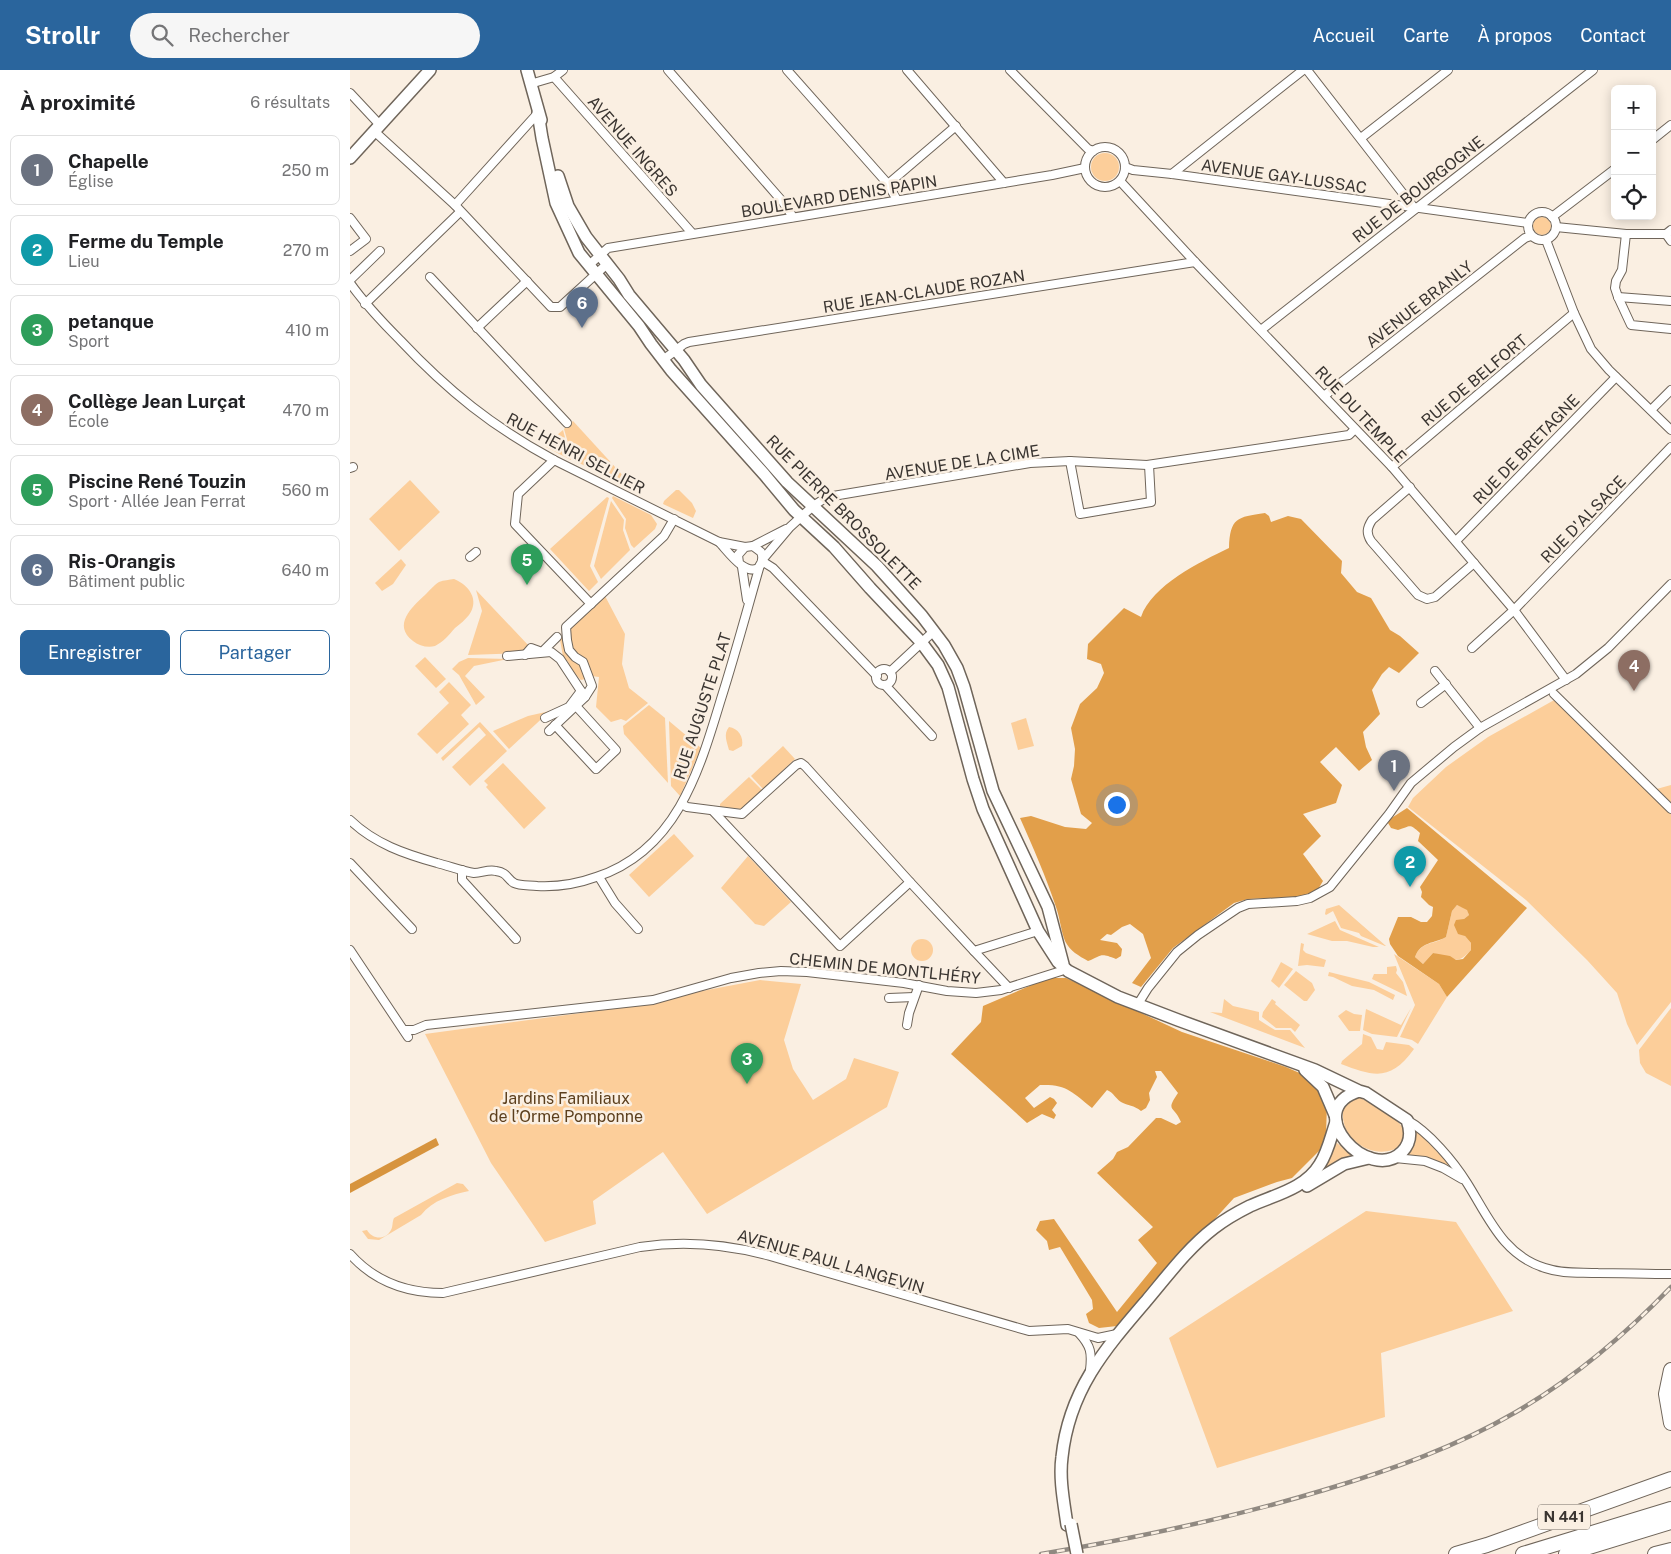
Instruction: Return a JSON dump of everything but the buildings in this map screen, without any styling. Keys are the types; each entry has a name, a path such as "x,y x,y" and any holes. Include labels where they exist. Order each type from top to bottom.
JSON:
{"highway":[{"path":"1671,1370 1666,1394 1671,1423"},
{"name":"N 441","path":"1456,1554 1487,1545 1671,1479"},
{"path":"1523,1554 1671,1509"},
{"path":"1566,1554 1671,1522"},
{"path":"1654,1554 1671,1550"}],"main road":[{"path":"350,158 430,70"},
{"name":"RUE PIERRE BROSSOLETTE","path":"527,70 556,203 579,253 640,326 663,360 740,449 801,518 834,547 931,655 944,678 983,808 1038,931 1058,962 1094,985 1138,1004 1315,1070 1359,1091"},
{"name":"RUE PIERRE BROSSOLETTE","path":"538,114 547,135 563,195 586,237 651,323 701,385 787,482 877,566 913,604 934,631 957,668 993,791 1048,907 1065,968"},
{"name":"RUE PIERRE BROSSOLETTE","path":"1298,1065 1323,1086 1335,1119"},
{"path":"1077,1554 1063,1494 1062,1458 1073,1407 1090,1373 1116,1334 1183,1258 1214,1228 1248,1207 1292,1189 1312,1175 1326,1154 1337,1108 1344,1098 1359,1091 1370,1095 1407,1120 1410,1129 1409,1141 1403,1151 1395,1158 1381,1160 1369,1158 1355,1151 1344,1140 1335,1119"},
{"path":"1072,1554 1068,1477 1074,1427 1087,1392 1100,1366 1117,1341 1204,1242 1222,1228 1247,1214 1295,1193 1344,1164 1369,1158"}],"street":[{"path":"530,84 554,76 563,70"},
{"path":"668,70 782,201 793,217"},
{"path":"787,70 888,184 897,200"},
{"path":"907,70 1004,183"},
{"path":"1010,70 1088,149 1093,151"},
{"path":"1172,174 1303,70"},
{"path":"1307,70 1415,209"},
{"path":"1361,138 1448,70"},
{"name":"RUE DE BOURGOGNE","path":"1261,330 1593,70"},
{"name":"AVENUE INGRES","path":"554,76 692,233"},
{"path":"350,93 377,127 455,205 551,307 555,308 564,304 593,269 600,254"},
{"path":"455,205 538,114"},
{"path":"1656,137 1671,125"},
{"path":"888,184 956,126"},
{"path":"1103,147 1114,149 1122,156 1126,166 1120,181 1108,187 1095,184 1090,180 1085,168 1086,161 1093,151 1103,147"},
{"name":"AVENUE GAY-LUSSAC","path":"1126,166 1133,170 1528,223"},
{"name":"BOULEVARD DENIS PAPIN","path":"600,254 608,248 692,233 1004,183 1085,168"},
{"path":"1552,216 1611,172"},
{"name":"RUE DU TEMPLE","path":"1120,181 1410,487 1514,610 1566,680"},
{"path":"365,304 460,212"},
{"path":"1545,212 1552,216 1556,227 1552,236 1546,240 1539,240 1531,236 1528,223 1532,216 1545,212"},
{"path":"350,218 353,228 366,239 350,251"},
{"path":"1556,227 1626,234 1668,232 1671,241"},
{"path":"1626,234 1622,270 1615,285 1630,325 1671,329"},
{"name":"AVENUE BRANLY","path":"1324,396 1525,238 1531,236"},
{"path":"1546,240 1574,313 1591,349 1616,377 1671,430"},
{"name":"RUE HENRI SELLIER","path":"380,251 350,281 365,304 425,366 465,402 522,443 719,542"},
{"name":"RUE JEAN-CLAUDE ROZAN","path":"663,360 690,342 1195,262"},
{"path":"593,269 607,264"},
{"path":"430,277 567,423"},
{"path":"477,328 527,281"},
{"path":"1618,297 1671,301"},
{"name":"RUE DE BELFORT","path":"1392,467 1574,313"},
{"name":"RUE DE BRETAGNE","path":"1456,541 1616,377"},
{"path":"1651,410 1671,390"},
{"name":"AVENUE DE LA CIME","path":"790,527 813,506 831,496 1030,462 1070,461 1150,465 1349,435 1355,428"},
{"name":"RUE D'ALSACE","path":"1472,648 1514,610 1671,448"},
{"path":"554,460 518,494 515,524 591,604"},
{"path":"1070,461 1080,514 1151,502 1150,465"},
{"path":"1410,487 1368,525 1367,533 1370,541 1422,598 1435,597 1474,563"},
{"path":"545,718 569,706 592,686 583,662 569,650 566,627 664,536 674,519"},
{"path":"741,565 740,552 749,546 768,540 790,527"},
{"path":"719,542 741,565 750,570 756,568 790,527"},
{"path":"719,542 759,549 762,561 773,568 877,676 879,683 885,685 932,736"},
{"name":"RUE AUGUSTE PLAT","path":"350,820 367,834 387,846 462,870 478,873 495,870 506,873 517,884 538,886 572,884 613,872 640,854 668,825 682,804 696,776 712,730 762,561"},
{"name":"RUE AUGUSTE PLAT","path":"741,565 746,585 747,607"},
{"path":"1138,1004 1148,988 1177,952 1198,935 1238,908 1248,904 1297,901 1310,898 1330,887 1378,828 1411,783 1480,728 1576,674 1608,648 1671,584"},
{"path":"890,672 934,631"},
{"path":"542,652 556,637"},
{"path":"507,656 551,652 560,659 583,694"},
{"path":"877,676 883,670 890,672"},
{"path":"1435,671 1480,728"},
{"path":"885,685 891,681 892,676 890,672"},
{"path":"1421,703 1446,684"},
{"path":"576,706 616,750 596,769 552,728 576,706 583,694"},
{"path":"1554,694 1671,809"},
{"path":"682,804 713,811 742,814 796,765 801,763 1009,988"},
{"path":"713,811 840,946 910,882"},
{"path":"350,863 412,928"},
{"path":"462,870 462,880 516,939"},
{"path":"599,877 616,902 638,928"},
{"path":"974,951 1038,931"},
{"name":"CHEMIN DE MONTLHÉRY","path":"352,956 406,1034 426,1025 654,1000 730,978 759,973 801,972 919,985 962,992 988,992 1009,988 1065,968"},
{"path":"907,1025 919,985"},
{"path":"890,998 914,997"},
{"path":"1407,1120 1419,1126 1445,1155 1466,1181 1503,1241 1519,1256 1545,1268 1564,1272 1671,1274"},
{"path":"1395,1158 1425,1161 1443,1168 1466,1181"},
{"name":"AVENUE PAUL LANGEVIN","path":"350,1254 367,1270 391,1284 417,1291 443,1293 640,1247 671,1243 713,1244 742,1248 1029,1331 1072,1330 1098,1338 1116,1334"},
{"path":"1077,1332 1090,1348 1092,1356 1090,1373"}],"green space":[{"path":"1105,153 1115,157 1119,167 1115,177 1105,181 1095,177 1091,167 1095,157"},
{"path":"1538,217 1546,217 1551,222 1549,233 1538,235 1533,230 1533,222"},
{"path":"573,421 637,491 573,460 564,429"},
{"path":"563,430 571,460 545,445"},
{"path":"410,480 440,512 399,551 369,519"},
{"path":"676,490 679,490 692,503 696,511 693,518 663,504"},
{"path":"613,496 651,515 657,524 655,529 634,548 631,545 625,528 626,519 612,498"},
{"path":"607,497 609,498 590,566 598,582 589,591 550,549"},
{"path":"611,501 624,520 623,530 630,550 601,579 594,566"},
{"path":"401,559 406,565 393,584 382,591 375,583"},
{"path":"454,579 464,585 471,594 473,604 469,615 435,646 427,647 415,643 404,629 406,616 437,583"},
{"path":"476,590 529,646 523,653 468,655 482,611"},
{"path":"605,596 625,634 622,664 629,688 648,703 626,721 621,719 611,722 596,707 599,677 591,676 587,664 573,650 569,630"},
{"path":"562,637 567,652 581,666 585,679 581,680 569,668 568,661 564,662 560,640"},
{"path":"425,657 446,679 436,688 415,666"},
{"path":"468,658 508,659 474,666 465,676 485,697 476,705 459,675 452,669 459,662"},
{"path":"449,682 471,705 461,715 469,724 437,754 417,734 449,703 439,692"},
{"path":"1556,699 1653,790 1671,785 1671,1002 1637,1045 1627,1024 1617,993 1587,960 1526,900 1408,807 1413,798 1446,767 1488,737"},
{"path":"649,705 665,718 668,783 624,734 623,726"},
{"path":"550,711 509,749 493,731 528,716"},
{"path":"1026,718 1034,746 1018,750 1011,723"},
{"path":"669,721 701,748 680,796 671,786"},
{"path":"480,722 507,751 470,786 452,767 486,735 479,727 443,761 441,758"},
{"path":"729,727 738,731 742,739 742,746 733,751 729,750 726,738 726,732"},
{"path":"783,746 795,759 763,789 751,776"},
{"path":"503,763 546,808 524,829 486,787 488,785 484,781"},
{"path":"749,777 762,790 741,809 720,807 720,804"},
{"path":"674,834 694,856 649,897 629,875"},
{"path":"748,856 791,902 764,926 755,924 721,888"},
{"path":"1339,905 1386,946 1361,936 1359,933 1341,928 1333,911 1325,914 1326,909"},
{"path":"1457,905 1467,909 1469,915 1464,919 1465,936 1471,943 1471,950 1458,960 1433,953 1423,964 1415,957 1424,946 1446,937 1452,911"},
{"path":"1335,921 1340,930 1379,947 1347,941 1332,941 1307,934"},
{"path":"922,939 930,942 933,950 930,958 922,961 914,958 911,950 914,942"},
{"path":"1301,943 1304,944 1303,950 1306,953 1326,960 1324,967 1298,966"},
{"path":"1394,954 1439,984 1447,997 1418,1044 1412,1040 1400,1037 1415,1005"},
{"path":"1281,962 1293,969 1279,988 1271,981"},
{"path":"1396,966 1396,973 1403,982 1407,996 1372,979 1374,974 1387,974 1387,967"},
{"path":"1296,971 1312,983 1315,990 1307,1001 1304,1001 1284,985"},
{"path":"1329,972 1369,982 1395,995 1393,1000 1374,990 1352,986 1328,976"},
{"name":"Jardins Familiaux de l’Orme Pomponne","path":"760,980 801,984 784,1040 793,1069 813,1100 846,1079 854,1058 899,1072 887,1107 707,1214 663,1152 593,1201 596,1224 545,1242 491,1163 425,1034 596,1011"},
{"path":"1224,999 1233,1006 1259,1012 1259,1020 1275,1030 1290,1030 1305,1048 1210,1012 1222,1013"},
{"path":"1272,999 1276,1002 1275,1004 1300,1025 1295,1032 1291,1028 1276,1028 1262,1017 1263,1012"},
{"path":"1411,1008 1397,1037 1372,1034 1363,1030 1366,1009 1401,1025"},
{"path":"1671,1008 1671,1086 1646,1073 1640,1063 1639,1050"},
{"path":"1346,1010 1362,1015 1360,1031 1349,1031 1338,1016"},
{"path":"1363,1034 1371,1037 1377,1049 1383,1050 1386,1042 1409,1045 1414,1049 1398,1067 1382,1073 1364,1072 1341,1064 1362,1044"},
{"path":"1357,1097 1383,1110 1400,1124 1404,1129 1404,1141 1401,1146 1384,1152 1376,1151 1360,1145 1354,1140 1345,1126 1343,1110 1345,1105"},
{"path":"1416,1130 1449,1164 1448,1166 1435,1160 1407,1155 1415,1144"},
{"path":"1337,1143 1351,1155 1327,1169 1324,1167"},
{"path":"457,1183 463,1184 469,1191 449,1196 431,1205 421,1215 379,1240 368,1239 362,1231 367,1230 379,1238 385,1236 392,1229 394,1218"},
{"path":"1366,1211 1456,1222 1513,1311 1381,1353 1385,1417 1217,1468 1169,1338"}],"shaded area":[{"path":"1265,513 1269,516 1271,522 1288,516 1301,519 1342,561 1341,573 1357,592 1371,598 1390,630 1400,636 1419,653 1399,673 1389,667 1372,690 1380,714 1363,732 1366,747 1372,760 1359,771 1336,747 1320,762 1342,785 1336,803 1303,814 1321,836 1303,854 1323,881 1317,891 1300,897 1248,899 1234,903 1173,948 1141,987 1132,983 1151,958 1143,934 1130,924 1111,935 1107,934 1100,940 1117,943 1122,949 1121,956 1116,959 1103,955 1088,961 1069,948 1065,941 1048,885 1020,818 1031,816 1065,827 1086,829 1092,823 1081,814 1071,779 1075,749 1071,728 1080,704 1097,688 1104,673 1101,664 1087,659 1088,644 1124,608 1141,617 1147,605 1166,585 1191,568 1229,548 1231,530 1237,521 1248,516"},
{"path":"1407,808 1527,908 1447,997 1439,984 1398,956 1390,944 1389,939 1398,917 1411,917 1421,922 1427,922 1432,916 1433,907 1421,897 1420,887 1438,860 1418,841 1420,833 1410,826 1398,830 1391,828 1388,823 1390,819","holes":["1457,905 1467,910 1469,915 1464,919 1456,920 1454,925 1458,934 1465,936 1471,943 1471,950 1463,959 1456,960 1450,956 1433,953 1423,964 1415,957 1424,945 1446,937 1452,911"]},
{"path":"1048,978 1066,978 1182,1032 1286,1067 1304,1075 1318,1086 1327,1102 1326,1136 1320,1150 1292,1178 1234,1198 1117,1326 1099,1328 1089,1323 1086,1314 1093,1309 1092,1300 1060,1247 1049,1250 1047,1241 1036,1230 1040,1221 1054,1219 1117,1312 1157,1263 1138,1240 1153,1227 1097,1173 1113,1159 1117,1152 1128,1147 1156,1118 1161,1118 1176,1125 1181,1122 1171,1106 1178,1093 1161,1071 1155,1071 1157,1077 1149,1093 1150,1100 1146,1108 1141,1111 1121,1102 1107,1090 1092,1108 1069,1090 1057,1086 1040,1085 1025,1098 1034,1108 1050,1097 1054,1099 1057,1103 1052,1110 1056,1115 1054,1119 1042,1114 1027,1123 951,1054 981,1022 983,1006"},
{"path":"436,1138 439,1145 350,1193 350,1184"}],"railway":[{"path":"1041,1554 1148,1534 1254,1510 1374,1474 1447,1447 1493,1425 1558,1385 1617,1339 1671,1287"}],"place":[{"name":"Ris-Orangis","path":"582,328"},
{"name":"Piscine René Touzin","path":"527,585"},
{"name":"Collège Jean Lurçat","path":"1634,691"},
{"name":"Chapelle","path":"1394,791"},
{"name":"Ferme du Temple","path":"1410,887"},
{"name":"petanque","path":"747,1084"}]}
